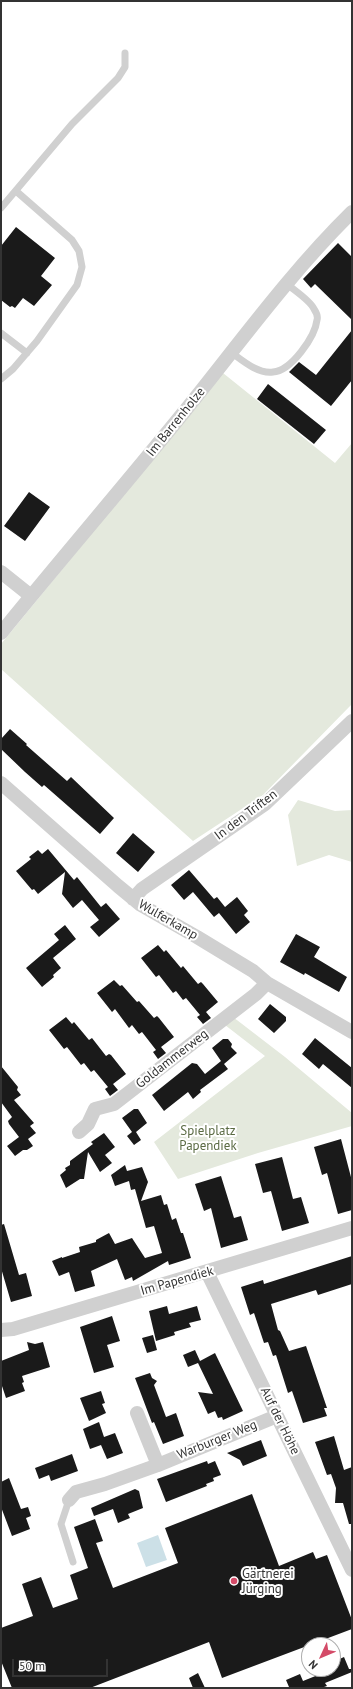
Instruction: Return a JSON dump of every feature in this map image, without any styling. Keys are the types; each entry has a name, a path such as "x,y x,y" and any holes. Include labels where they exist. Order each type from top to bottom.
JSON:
{"street":[{"name":"Im Barrenholze","path":"1,633 141,466 287,284 332,232 352,212"},
{"path":"1,572 31,596"},
{"name":"In den Triften","path":"133,899 142,889 265,804 352,721"},
{"name":"Wulferkamp","path":"1,783 133,899 253,971 267,983 352,1032"},
{"name":"Goldammerweg","path":"79,1132 88,1124 95,1109 114,1104 256,994 267,983"},
{"name":"Im Papendiek","path":"1,1330 13,1329 352,1228"},
{"name":"Auf der Höhe","path":"207,1272 352,1570"},
{"path":"137,1413 158,1464"},
{"name":"Warburger Weg","path":"69,1500 76,1492 105,1484 158,1464 277,1416"}],"lane":[{"path":"1,208 72,124 118,78 125,67 125,53"},
{"path":"1,379 13,369 27,353 77,285 82,267 79,251 72,240 16,191"},
{"path":"232,353 258,370 273,372 292,363 300,353 312,334 318,320 314,307 287,284"},
{"path":"1,333 27,353"},
{"path":"69,1500 61,1524 73,1562"}],"green space":[{"path":"223,373 335,463 352,443 352,704 263,795 193,841 1,669 1,644"},
{"path":"298,800 335,811 352,810 352,862 329,855 297,866 288,815"},
{"name":"Spielplatz Papendiek","path":"233,1017 285,1057 352,1113 352,1126 258,1153 178,1179 154,1142 265,1056 225,1025"}],"shaded area":[{"path":"158,1535 167,1560 146,1567 137,1543"}],"building":[{"path":"16,227 55,258 41,276 52,285 34,306 23,298 15,308 12,306 10,307 1,300 1,246"},
{"path":"338,243 352,257 352,320 315,284 311,288 303,279"},
{"path":"352,330 352,380 331,406 289,372 299,362 316,375"},
{"path":"268,384 326,430 314,444 257,399"},
{"path":"29,492 50,507 25,541 4,526"},
{"path":"10,729 67,781 71,777 114,818 100,834 44,785 42,787 1,749 1,739"},
{"path":"133,833 155,852 138,872 116,853"},
{"path":"48,849 74,880 77,877 101,907 106,903 120,919 99,937 90,927 99,920 82,900 73,908 62,894 65,872 38,894 34,889 32,890 16,871 31,859 29,857 38,850 42,854"},
{"path":"189,870 214,899 217,897 225,907 237,897 248,911 244,915 250,922 236,934 219,913 214,917 193,892 184,900 171,885"},
{"path":"65,925 76,939 53,958 61,968 53,975 54,977 42,987 26,968 59,940 54,934"},
{"path":"296,934 320,947 314,957 347,977 339,992 305,973 304,975 280,962"},
{"path":"158,945 164,952 166,950 181,968 183,966 198,984 201,982 218,1002 206,1012 211,1018 203,1024 197,1017 200,1015 186,998 183,1000 176,991 173,993 159,975 156,977 141,958"},
{"path":"114,980 120,986 122,985 137,1002 139,1001 154,1018 157,1016 174,1037 161,1047 166,1053 158,1059 153,1052 156,1050 142,1032 139,1034 132,1025 129,1028 115,1009 112,1012 97,993"},
{"path":"270,1004 286,1017 286,1021 274,1033 258,1019"},
{"path":"66,1017 72,1024 74,1022 89,1040 92,1038 106,1056 109,1054 111,1055 126,1074 113,1084 118,1090 110,1096 105,1089 108,1087 94,1070 91,1072 84,1063 81,1065 67,1047 64,1049 49,1030"},
{"path":"315,1038 352,1068 352,1088 323,1064 319,1069 302,1054"},
{"path":"223,1039 228,1039 232,1044 231,1047 237,1053 224,1064 228,1069 200,1090 201,1092 193,1099 188,1092 164,1111 152,1095 192,1063 197,1064 205,1074 221,1061 212,1048"},
{"path":"1,1066 18,1087 17,1090 21,1095 14,1100 34,1123 30,1126 36,1133 28,1139 33,1146 27,1150 23,1150 15,1156 7,1146 19,1137 9,1124 8,1121 12,1117 1,1102"},
{"path":"134,1109 138,1109 147,1123 136,1132 141,1140 134,1145 127,1136 132,1132 122,1118"},
{"path":"104,1133 115,1147 105,1155 112,1163 100,1172 88,1152 84,1179 80,1179 66,1188 60,1175 66,1170 65,1168 70,1165 70,1161 93,1144 91,1142"},
{"path":"341,1139 352,1181 352,1210 338,1214 327,1173 322,1175 314,1147"},
{"path":"282,1157 293,1199 301,1197 309,1223 282,1231 271,1191 263,1193 255,1164"},
{"path":"125,1165 127,1171 142,1167 148,1182 141,1201 161,1195 164,1205 167,1204 172,1220 176,1218 181,1233 183,1233 191,1258 169,1265 168,1261 133,1281 132,1277 125,1280 117,1259 91,1271 95,1286 75,1292 69,1272 59,1276 52,1261 80,1252 79,1247 96,1242 96,1240 109,1233 115,1244 132,1238 145,1258 162,1253 154,1226 146,1228 135,1189 131,1190 129,1181 115,1186 111,1175"},
{"path":"221,1176 234,1218 241,1216 248,1240 221,1248 211,1208 204,1211 195,1184"},
{"path":"4,1224 19,1275 26,1273 32,1296 11,1302 1,1268 1,1225"},
{"path":"352,1256 352,1284 318,1295 316,1290 271,1304 278,1330 280,1331 289,1351 306,1346 327,1408 324,1408 327,1416 303,1423 292,1391 288,1393 276,1355 273,1356 268,1342 264,1343 254,1313 250,1315 241,1287 263,1280 264,1284"},
{"path":"167,1306 169,1314 197,1306 201,1320 189,1323 191,1327 174,1332 175,1335 156,1341 149,1311"},
{"path":"112,1316 120,1341 107,1345 114,1367 94,1373 80,1327"},
{"path":"153,1335 157,1350 147,1353 142,1338"},
{"path":"27,1342 35,1344 43,1342 50,1367 22,1376 24,1382 22,1383 25,1391 6,1398 1,1383 1,1361 29,1350"},
{"path":"195,1350 200,1361 215,1353 243,1411 223,1420 222,1417 218,1418 215,1411 208,1414 198,1392 213,1394 198,1363 188,1367 183,1355"},
{"path":"150,1373 152,1378 157,1381 154,1385 166,1417 176,1413 184,1436 163,1444 154,1422 152,1423 135,1378"},
{"path":"101,1391 105,1403 102,1404 106,1413 89,1421 80,1398"},
{"path":"99,1422 104,1437 115,1433 123,1453 107,1459 101,1445 90,1449 83,1429"},
{"path":"334,1436 344,1470 352,1467 352,1524 349,1524 343,1503 335,1503 336,1488 331,1474 327,1475 315,1442"},
{"path":"261,1440 267,1456 243,1466 240,1460 227,1453"},
{"path":"72,1454 78,1471 51,1481 49,1475 39,1479 35,1468"},
{"path":"207,1461 208,1464 215,1461 221,1475 213,1478 214,1481 206,1484 207,1486 166,1502 157,1479"},
{"path":"9,1478 21,1509 28,1507 31,1516 26,1518 30,1529 12,1536 1,1507 1,1482"},
{"path":"135,1489 139,1491 143,1508 128,1514 130,1518 118,1523 113,1509 94,1516 91,1508"},
{"name":"Gärtnerei Jürging","path":"252,1494 279,1566 313,1552 316,1559 327,1555 352,1620 352,1629 331,1637 301,1637 301,1648 222,1678 209,1642 90,1688 12,1688 1,1661 1,1628 33,1616 22,1584 41,1577 53,1608 78,1599 70,1575 88,1568 74,1527 95,1519 103,1541 96,1543 113,1588 178,1563 165,1528"},
{"path":"344,1657 349,1669 352,1669 352,1672 341,1676 341,1658"},
{"path":"198,1673 205,1688 193,1688 189,1678"},
{"path":"300,1674 303,1681 313,1677 340,1677 325,1683 327,1686 321,1688 287,1688 289,1687 286,1680"}],"place":[{"name":"Gärtnerei Jürging","path":"234,1581"}]}
